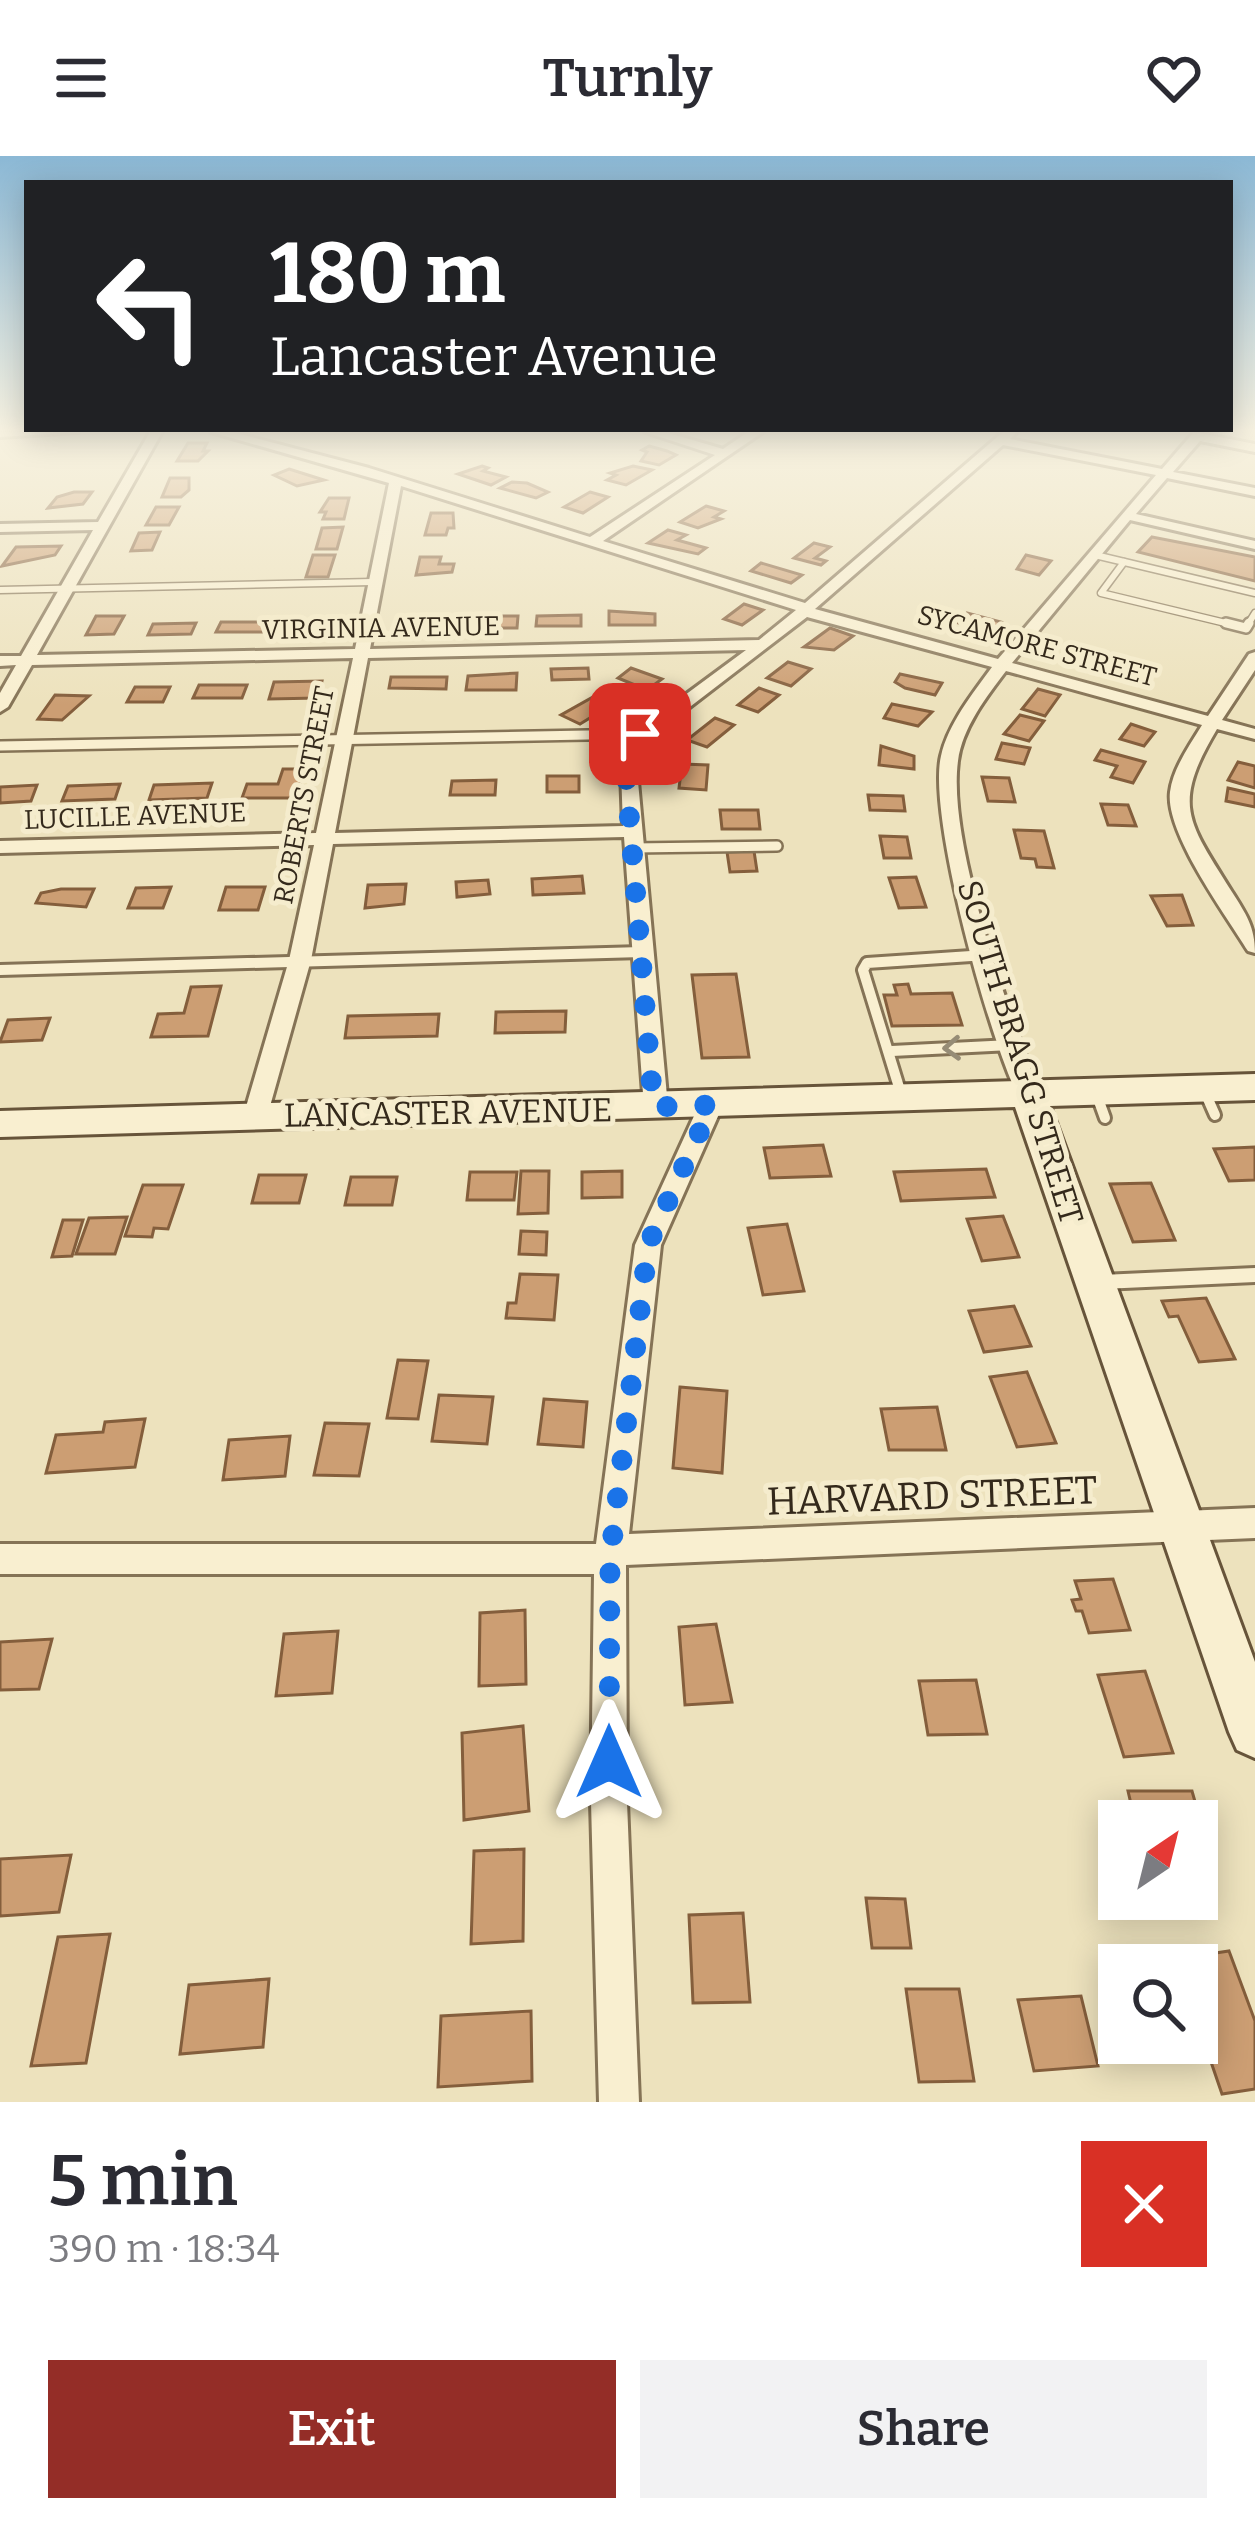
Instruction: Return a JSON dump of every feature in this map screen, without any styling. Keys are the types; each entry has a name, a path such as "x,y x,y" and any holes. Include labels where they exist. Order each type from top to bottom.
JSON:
{"main road":[{"name":"LANCASTER AVENUE","path":"0,1124 902,1096 1028,1094 1101,1105 1209,1102 1255,1087"},
{"name":"SOUTH BRAGG STREET","path":"1028,1094 1255,1732"}],"street":[{"path":"0,707 104,523"},
{"name":"ROBERTS STREET","path":"255,1117 300,960 386,523"},
{"name":"SYCAMORE STREET","path":"530,523 806,610 1255,734"},
{"path":"592,542 621,523"},
{"path":"656,1107 626,747 764,645 906,523"},
{"name":"SOUTH BRAGG STREET","path":"1028,1094 946,804 949,754 958,730 1004,665 1123,523"},
{"path":"1160,523 1255,544"},
{"path":"0,528 102,526"},
{"name":"VIRGINIA AVENUE","path":"0,661 764,645"},
{"path":"1254,661 1215,723 1178,798 1187,826 1255,946"},
{"name":"LUCILLE AVENUE","path":"0,847 322,838 632,840"},
{"path":"619,2102 609,1802 611,1554 648,1245 712,1105"},
{"name":"HARVARD STREET","path":"0,1559 611,1554 1255,1522"}],"lane":[{"path":"1095,555 1255,593"},
{"path":"1124,562 1101,593 1246,628 1255,613"},
{"path":"0,590 372,583"},
{"path":"0,746 640,734"},
{"path":"632,840 777,846"},
{"path":"0,970 642,952"},
{"path":"902,1096 892,1051 864,976 867,963 987,955"},
{"path":"892,1051 1012,1045"},
{"path":"1095,1282 1255,1275"}],"building":[{"path":"428,523 454,523 446,535 425,535"},
{"path":"343,527 337,549 316,549 322,528"},
{"path":"668,530 686,535 677,540 706,548 698,554 648,543"},
{"path":"160,532 152,550 131,551 139,533"},
{"path":"1152,537 1255,557 1255,581 1138,552"},
{"path":"814,543 830,547 815,558 826,561 821,565 794,558"},
{"path":"61,546 55,555 2,566 16,547"},
{"path":"313,555 335,555 328,577 306,577"},
{"path":"1026,555 1051,561 1039,575 1017,569"},
{"path":"420,557 441,557 439,564 454,564 452,572 416,575"},
{"path":"761,563 802,575 791,583 751,571"},
{"path":"744,604 763,610 742,625 724,619"},
{"path":"609,611 655,614 655,625 609,625"},
{"path":"967,613 1001,622 993,631 959,623"},
{"path":"581,615 581,626 536,626 537,616"},
{"path":"96,616 124,616 114,634 86,635"},
{"path":"469,616 518,616 517,628 468,628"},
{"path":"449,619 448,629 402,630 403,620"},
{"path":"291,621 326,621 323,631 287,632"},
{"path":"221,622 267,622 263,632 216,632"},
{"path":"196,623 191,634 148,635 153,624"},
{"path":"830,628 853,636 834,650 804,647"},
{"path":"788,662 811,669 791,686 767,678"},
{"path":"588,668 589,679 552,680 551,669"},
{"path":"631,668 662,679 647,690 618,678"},
{"path":"517,673 516,690 466,690 468,676"},
{"path":"900,674 942,683 935,695 895,682"},
{"path":"391,677 447,677 446,689 389,688"},
{"path":"322,681 318,698 269,699 274,682"},
{"path":"199,685 247,685 242,698 193,698"},
{"path":"135,687 170,687 163,702 127,702"},
{"path":"759,688 779,695 758,712 738,705"},
{"path":"1038,689 1060,695 1045,716 1022,709"},
{"path":"55,695 89,696 62,720 38,719"},
{"path":"593,697 611,705 580,724 561,715"},
{"path":"892,704 932,712 918,726 884,718"},
{"path":"1020,715 1044,721 1029,741 1004,734"},
{"path":"715,718 734,725 707,747 687,740"},
{"path":"1131,724 1155,732 1144,746 1120,739"},
{"path":"1002,743 1030,748 1024,764 996,759"},
{"path":"881,746 914,756 914,769 879,765"},
{"path":"1101,750 1145,762 1133,783 1111,777 1117,766 1095,760"},
{"path":"1238,762 1255,766 1255,788 1228,780"},
{"path":"682,764 708,765 706,790 679,788"},
{"path":"283,769 304,769 296,798 242,798 247,784 278,784"},
{"path":"547,776 579,776 579,792 547,792"},
{"path":"982,777 1009,778 1015,802 988,801"},
{"path":"496,780 495,795 450,795 452,781"},
{"path":"212,783 207,798 149,800 154,785"},
{"path":"120,784 115,799 62,801 68,786"},
{"path":"37,785 31,801 0,803 0,787"},
{"path":"1228,788 1255,794 1255,807 1226,801"},
{"path":"868,795 903,796 905,811 870,810"},
{"path":"1101,804 1128,805 1136,826 1108,825"},
{"path":"720,810 758,810 760,829 722,829"},
{"path":"1014,830 1044,831 1054,868 1037,867 1035,859 1021,858"},
{"path":"880,836 907,837 911,858 884,858"},
{"path":"754,851 757,871 730,872 727,852"},
{"path":"582,876 584,893 533,895 532,879"},
{"path":"916,877 926,907 899,908 889,878"},
{"path":"488,880 490,894 457,897 456,882"},
{"path":"406,884 404,904 365,908 368,885"},
{"path":"171,887 163,908 128,908 136,888"},
{"path":"226,887 265,887 258,910 219,910"},
{"path":"94,889 86,907 36,903 41,893"},
{"path":"1182,895 1193,925 1167,926 1151,896"},
{"path":"736,974 749,1057 702,1058 692,975"},
{"path":"908,984 911,994 952,993 962,1025 892,1026 884,995 897,995 894,985"},
{"path":"221,986 208,1036 151,1037 158,1014 184,1013 191,987"},
{"path":"566,1011 565,1032 495,1033 496,1012"},
{"path":"439,1014 437,1036 345,1038 348,1016"},
{"path":"50,1018 42,1040 0,1042 8,1020"},
{"path":"823,1145 831,1176 770,1178 764,1148"},
{"path":"1255,1147 1255,1180 1229,1181 1214,1149"},
{"path":"986,1169 995,1197 901,1201 894,1172"},
{"path":"521,1171 549,1171 548,1213 518,1214"},
{"path":"622,1171 622,1197 582,1198 582,1172"},
{"path":"470,1172 517,1172 514,1200 467,1200"},
{"path":"259,1175 306,1175 299,1203 252,1203"},
{"path":"351,1177 397,1177 392,1205 345,1205"},
{"path":"1151,1183 1175,1240 1133,1242 1110,1184"},
{"path":"143,1185 183,1185 168,1229 154,1228 152,1237 125,1236"},
{"path":"1003,1216 1019,1257 982,1261 967,1219"},
{"path":"127,1217 115,1254 76,1254 89,1218"},
{"path":"63,1220 83,1220 72,1256 52,1257"},
{"path":"787,1224 804,1291 763,1295 748,1228"},
{"path":"521,1231 547,1232 546,1255 519,1254"},
{"path":"520,1274 558,1275 554,1320 506,1318 508,1303 516,1303"},
{"path":"1206,1298 1235,1359 1199,1362 1178,1316 1169,1317 1162,1301"},
{"path":"1014,1306 1031,1346 984,1352 969,1311"},
{"path":"398,1360 428,1361 418,1419 387,1418"},
{"path":"1027,1372 1056,1443 1017,1447 990,1377"},
{"path":"680,1387 727,1391 722,1473 673,1468"},
{"path":"439,1395 493,1397 487,1444 432,1441"},
{"path":"544,1399 587,1402 583,1447 538,1444"},
{"path":"937,1407 946,1450 889,1450 881,1409"},
{"path":"145,1419 135,1467 46,1473 56,1435 103,1432 105,1422"},
{"path":"325,1423 369,1424 359,1476 314,1475"},
{"path":"290,1436 285,1476 223,1480 229,1440"},
{"path":"1113,1579 1130,1630 1089,1633 1082,1611 1076,1611 1072,1600 1081,1599 1075,1581"},
{"path":"525,1610 526,1684 479,1686 480,1613"},
{"path":"716,1624 732,1702 685,1705 679,1627"},
{"path":"338,1631 332,1693 276,1696 284,1634"},
{"path":"52,1639 39,1689 0,1690 0,1642"},
{"path":"1145,1671 1173,1753 1124,1757 1098,1675"},
{"path":"976,1680 987,1734 928,1735 919,1681"},
{"path":"523,1726 529,1811 464,1820 462,1733"},
{"path":"1128,1791 1192,1791 1195,1800 1130,1800"},
{"path":"524,1849 523,1941 471,1944 474,1851"},
{"path":"71,1855 59,1912 0,1916 0,1859"},
{"path":"866,1898 905,1899 911,1948 872,1948"},
{"path":"743,1913 750,2002 693,2003 689,1915"},
{"path":"110,1934 86,2063 31,2066 58,1937"},
{"path":"1229,1951 1255,2021 1255,2089 1222,2094 1212,2064 1218,2064 1218,1953"},
{"path":"269,1979 263,2047 180,2054 189,1985"},
{"path":"906,1989 959,1989 974,2081 919,2082"},
{"path":"1081,1996 1098,2066 1034,2071 1018,2000"},
{"path":"531,2011 532,2081 438,2087 441,2016"}],"route":[{"path":"609,1762 610,1559 648,1245 712,1105 656,1107 652,1091 626,776 626,747 640,734"}]}
